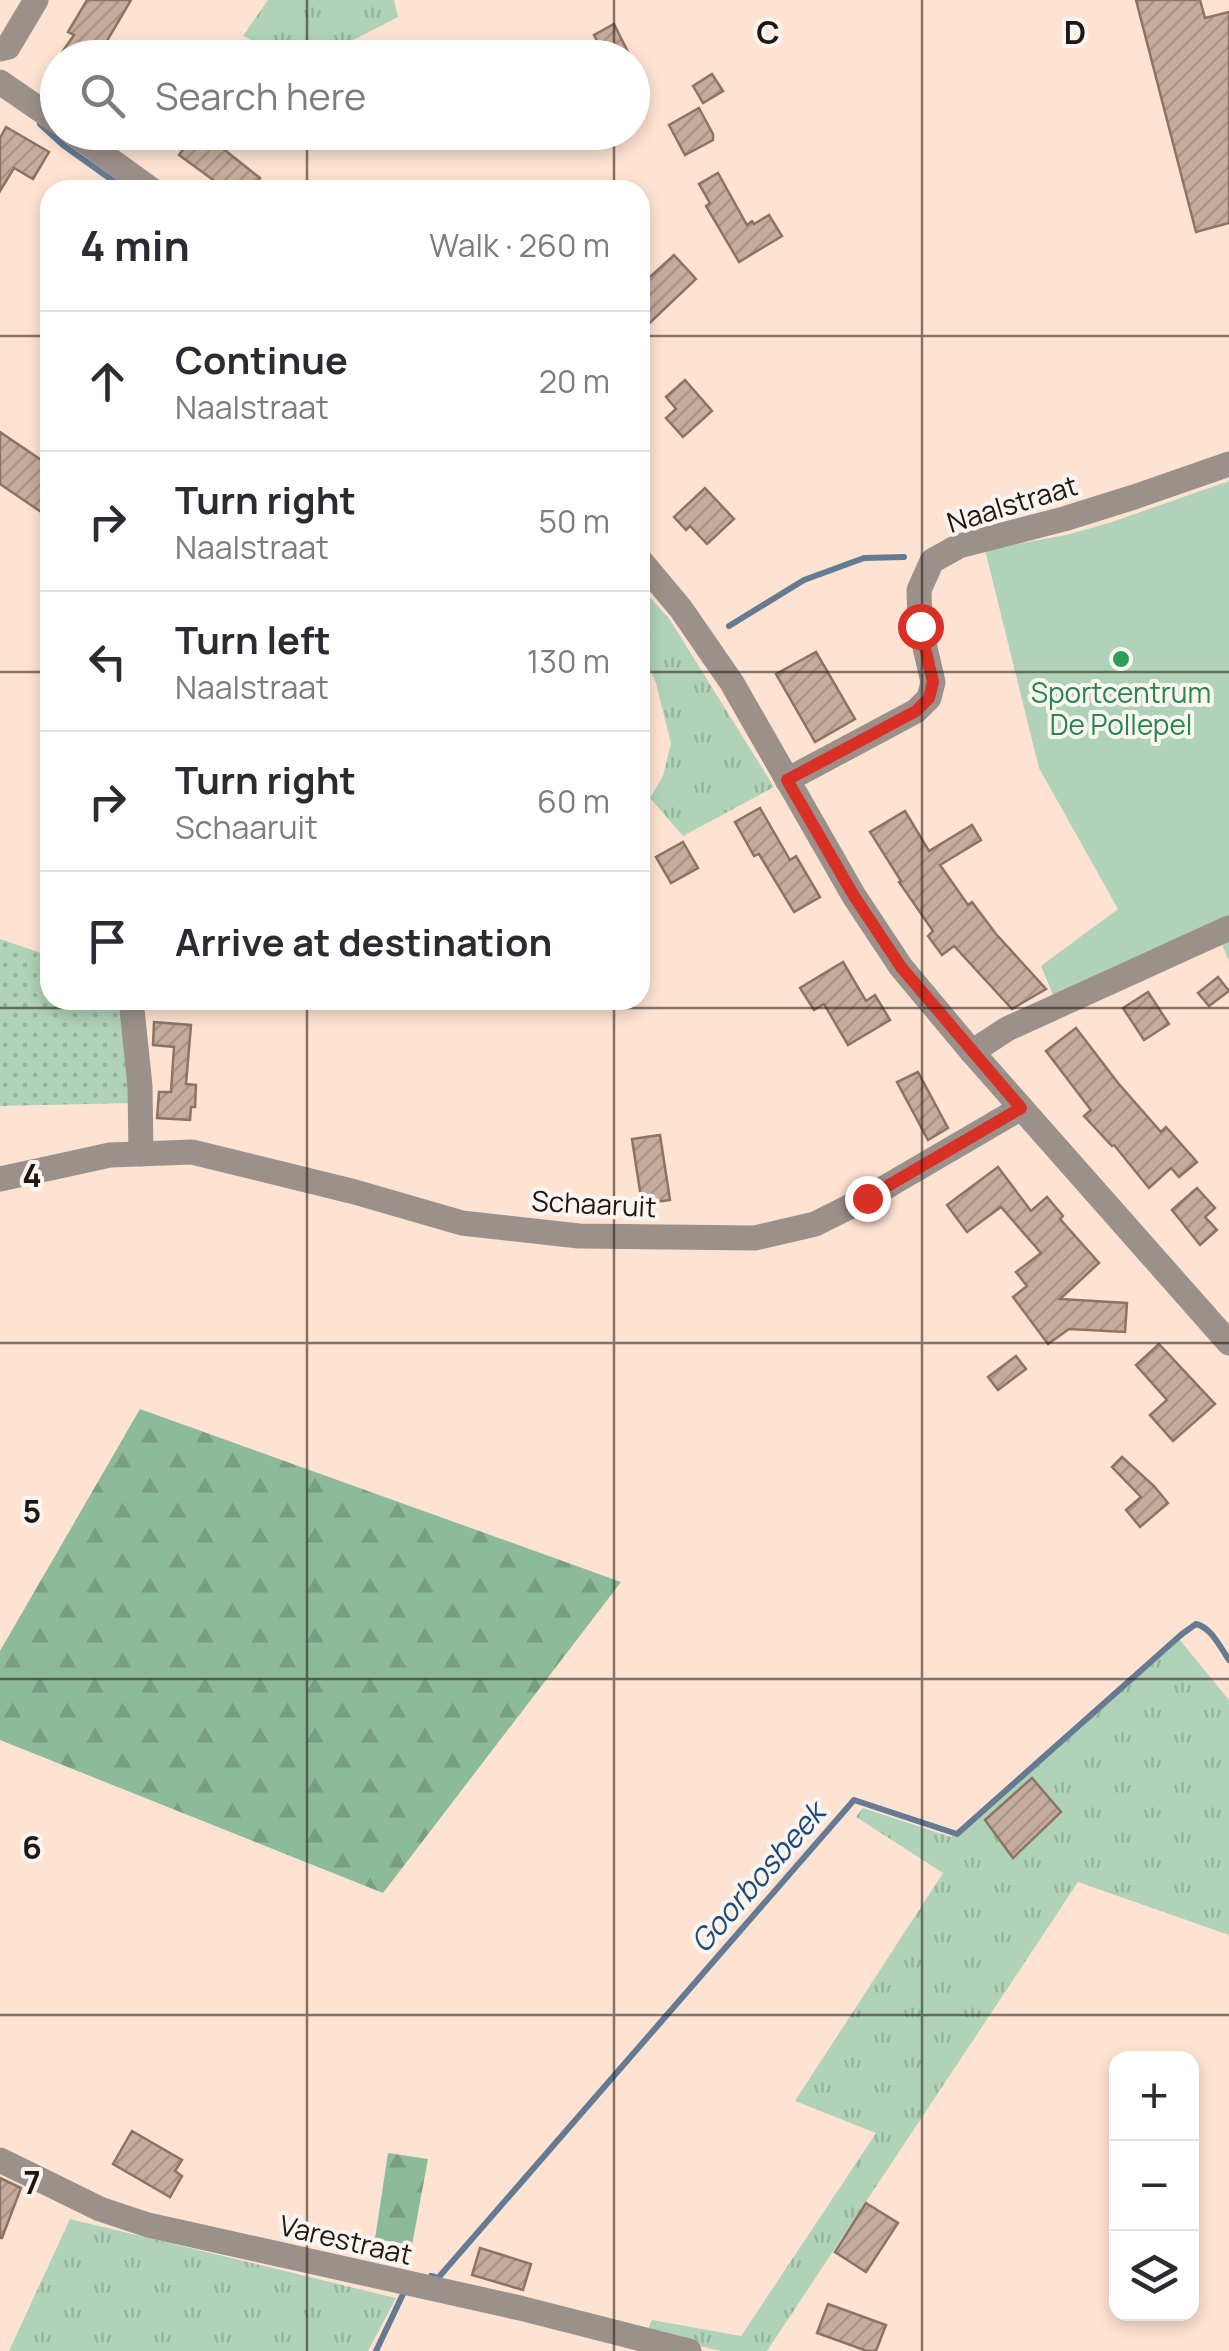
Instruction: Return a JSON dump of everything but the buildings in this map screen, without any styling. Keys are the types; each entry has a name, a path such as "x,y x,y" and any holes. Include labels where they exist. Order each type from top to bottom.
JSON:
{"street":[{"path":"0,50 8,47 36,0"},
{"path":"0,82 40,110"},
{"path":"97,150 138,180"},
{"name":"Naalstraat","path":"787,780 916,711 929,698 933,682 920,626 919,590 932,561 959,546 1134,498 1229,464"},
{"path":"650,572 732,683 891,953 972,1052 1229,1343"},
{"path":"972,1052 1006,1029 1229,928"},
{"path":"132,1010 140,1086 140,1154"},
{"name":"Schaaruit","path":"0,1179 110,1155 192,1152 462,1222 579,1236 755,1238 815,1224 1021,1108"},
{"name":"Varestraat","path":"0,2160 100,2209 148,2224 503,2304 688,2351"}],"green space":[{"path":"268,0 394,0 398,17 353,40 251,40 243,36"},
{"name":"Sportcentrum De Pollepel","path":"1229,481 1229,961 1222,944 1061,1014 1041,966 1118,909 1039,768 985,550 1109,523"},
{"path":"650,597 670,620 774,787 683,836 650,798 663,776 671,743 650,670"},
{"path":"0,939 40,953 40,1010 126,1010 133,1103 0,1106"},
{"path":"140,1409 621,1582 383,1893 0,1740 0,1651"},
{"path":"1180,1640 1229,1700 1229,1935 1078,1882 767,2351 720,2351 646,2333 652,2320 741,2336 876,2133 795,2101 943,1873 856,1817 863,1808 951,1837"},
{"path":"388,2153 428,2159 412,2245 375,2239"},
{"path":"70,2219 396,2298 368,2351 9,2351"}],"waterway":[{"path":"70,150 112,180"},
{"path":"729,626 804,580 864,558 904,557"},
{"name":"Goorbosbeek","path":"431,2276 438,2278 854,1800 957,1834 1196,1624 1211,1634 1229,1660"},
{"name":"Goorbosbeek","path":"376,2351 404,2292"}],"place":[{"name":"Sportcentrum De Pollepel","path":"1121,659"}],"route":[{"path":"867,1198 1021,1108 901,967 854,896 787,780 916,711 929,698 933,682 920,626"}]}
